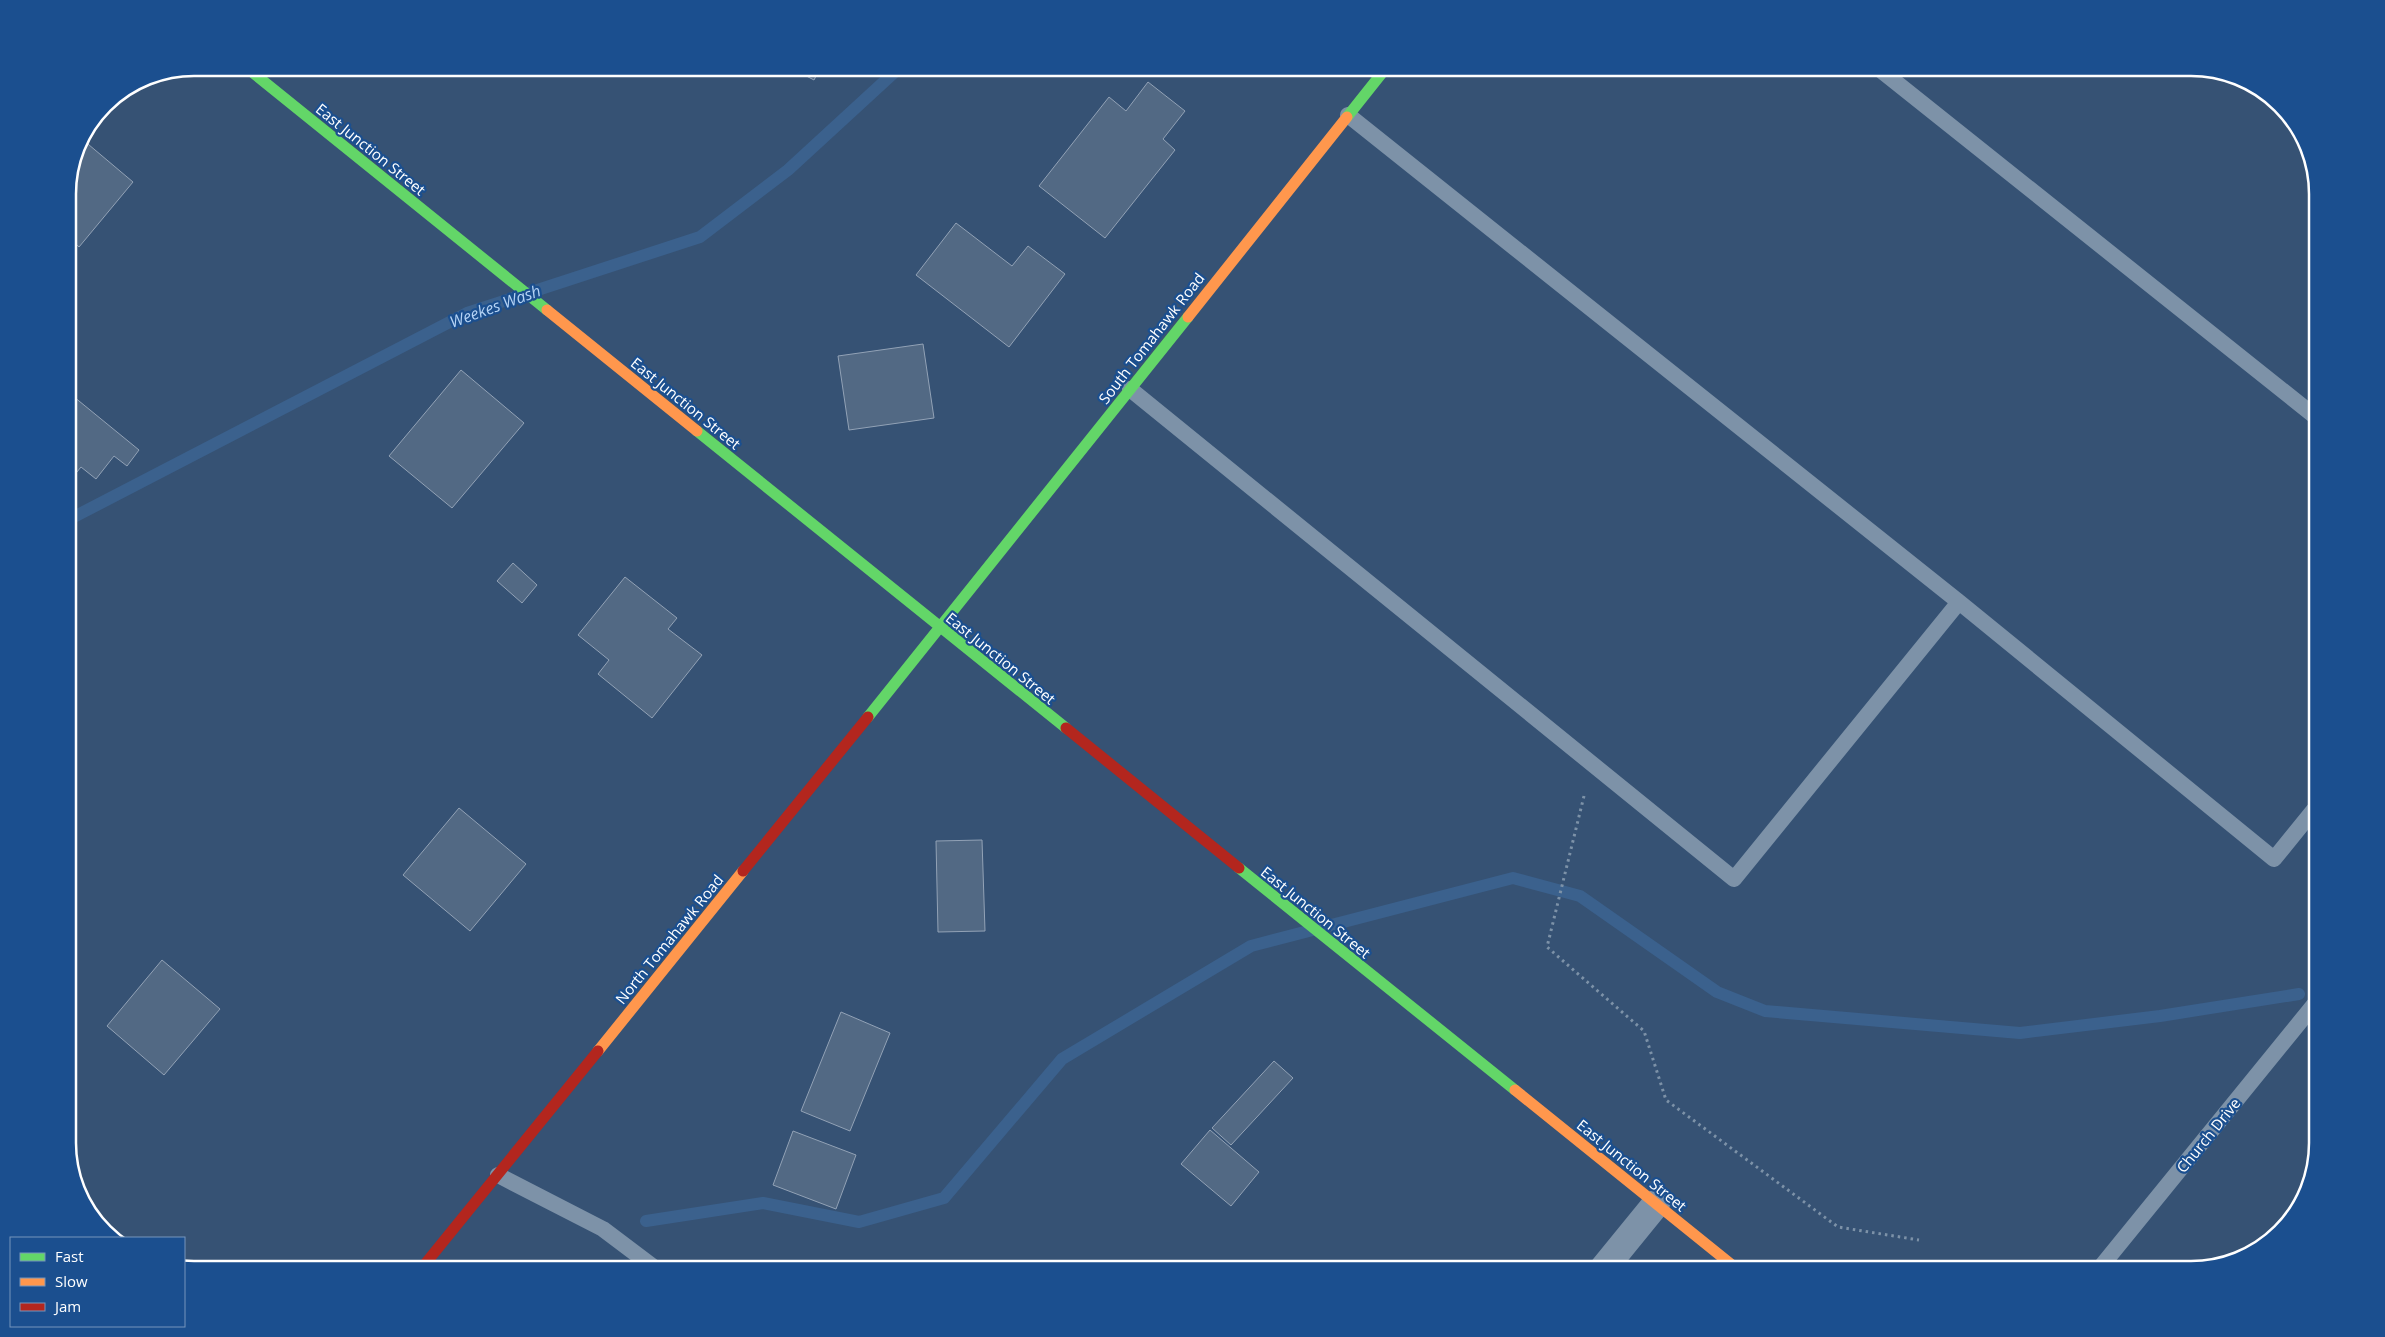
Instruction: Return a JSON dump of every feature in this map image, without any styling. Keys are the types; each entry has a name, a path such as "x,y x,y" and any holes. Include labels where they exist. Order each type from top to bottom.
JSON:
{"street":[{"name":"East Junction Street","path":"257,76 1726,1261"},
{"name":"South Tomahawk Road","path":"940,628 1380,76"},
{"name":"North Tomahawk Road","path":"428,1261 940,628"},
{"path":"1610,1261 1656,1204"}],"lane":[{"path":"1888,76 2308,411"},
{"path":"1348,115 1959,602 2274,859 2309,816"},
{"path":"1130,389 1734,879 1959,602"},
{"name":"Church Drive","path":"2106,1261 2309,1012"},
{"path":"498,1174 603,1229 644,1261"}],"path":[{"path":"1592,764 1547,947 1644,1031 1666,1100 1838,1227 1919,1240"}],"building":[{"path":"806,76 816,76 814,80"},
{"path":"1148,82 1185,111 1163,139 1175,150 1105,238 1039,186 1109,97 1126,111"},
{"path":"88,144 133,182 79,247 77,245 77,179"},
{"path":"956,223 1012,266 1028,246 1065,274 1009,347 916,275"},
{"path":"923,344 934,418 849,430 838,356"},
{"path":"461,370 524,423 452,508 389,456"},
{"path":"77,399 139,450 127,466 114,456 96,479 81,467 77,472"},
{"path":"513,563 537,585 522,603 497,581"},
{"path":"625,577 677,618 668,629 702,655 652,718 598,674 609,660 578,635"},
{"path":"459,808 526,864 470,931 403,875"},
{"path":"982,840 985,931 938,932 936,841"},
{"path":"162,960 220,1009 164,1075 107,1026"},
{"path":"841,1012 890,1033 850,1131 801,1111"},
{"path":"1274,1061 1293,1078 1231,1145 1212,1128"},
{"path":"1210,1130 1259,1172 1231,1206 1181,1164"},
{"path":"793,1131 856,1155 836,1209 773,1185"}],"waterway":[{"name":"Weekes Wash","path":"77,515 467,313 700,237 788,170 890,76"},
{"path":"646,1221 763,1203 859,1222 944,1198 1062,1059 1251,946 1513,878 1580,896 1717,992 1765,1011 2020,1033 2160,1016 2299,994"}],"traffic: fast":[{"path":"257,76 547,310"},
{"path":"1347,117 1380,76"},
{"path":"868,717 1188,317"},
{"path":"697,431 1066,728"},
{"path":"1239,868 1515,1090"}],"traffic: slow":[{"path":"1188,317 1347,117"},
{"path":"547,310 697,431"},
{"path":"598,1051 743,871"},
{"path":"1515,1090 1727,1261"}],"traffic: jam":[{"path":"743,871 868,717"},
{"path":"1066,728 1239,868"},
{"path":"427,1261 598,1051"}]}
